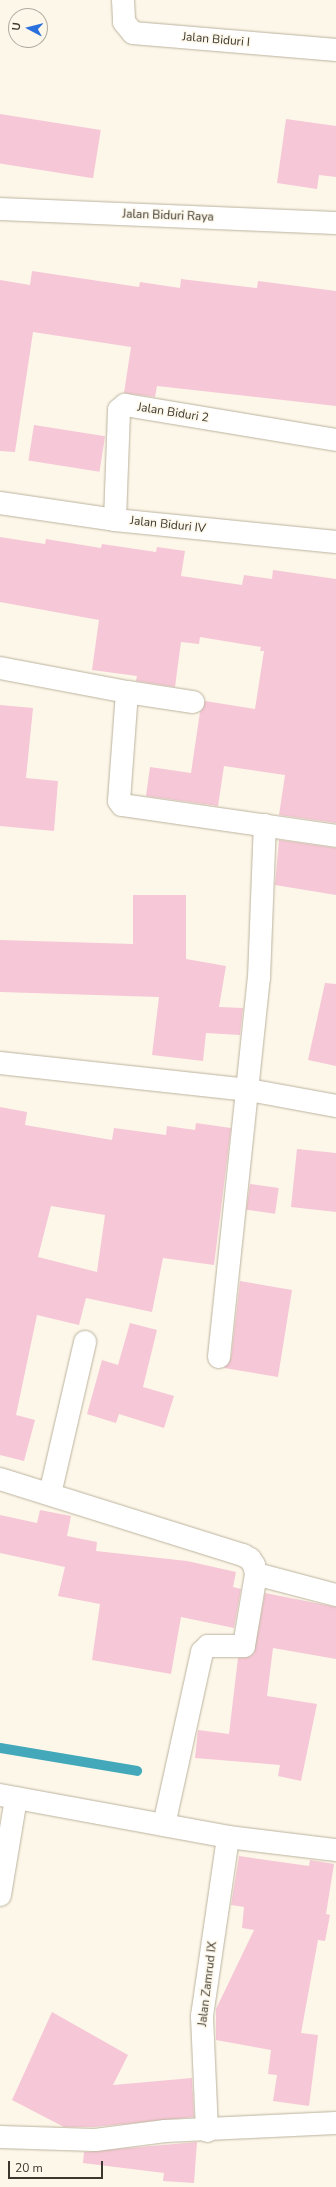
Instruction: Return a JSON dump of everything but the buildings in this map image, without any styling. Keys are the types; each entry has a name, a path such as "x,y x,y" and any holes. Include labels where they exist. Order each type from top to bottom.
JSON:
{"street":[{"name":"Jalan Biduri I","path":"123,0 124,22 133,33 336,50"},
{"name":"Jalan Biduri Raya","path":"0,209 336,223"},
{"name":"Jalan Biduri 2","path":"115,520 119,410 125,405 336,440"},
{"name":"Jalan Biduri IV","path":"0,503 115,520 336,542"},
{"path":"0,668 127,692 193,702"},
{"path":"127,692 120,803 336,836"},
{"path":"219,1357 249,1090 259,978 265,826"},
{"path":"0,1063 249,1090 336,1106"},
{"path":"50,1494 86,1342"},
{"path":"0,1478 243,1555 250,1559 256,1574 244,1646 208,1646 202,1652 164,1825"},
{"path":"256,1574 336,1595"},
{"path":"0,1895 8,1796 228,1838 336,1850"},
{"name":"Jalan Zamrud IX","path":"207,2131 202,2016 228,1838"},
{"path":"0,2137 95,2140 165,2131 207,2131 336,2123"}],"waterway":[{"path":"0,1748 137,1771"}]}
